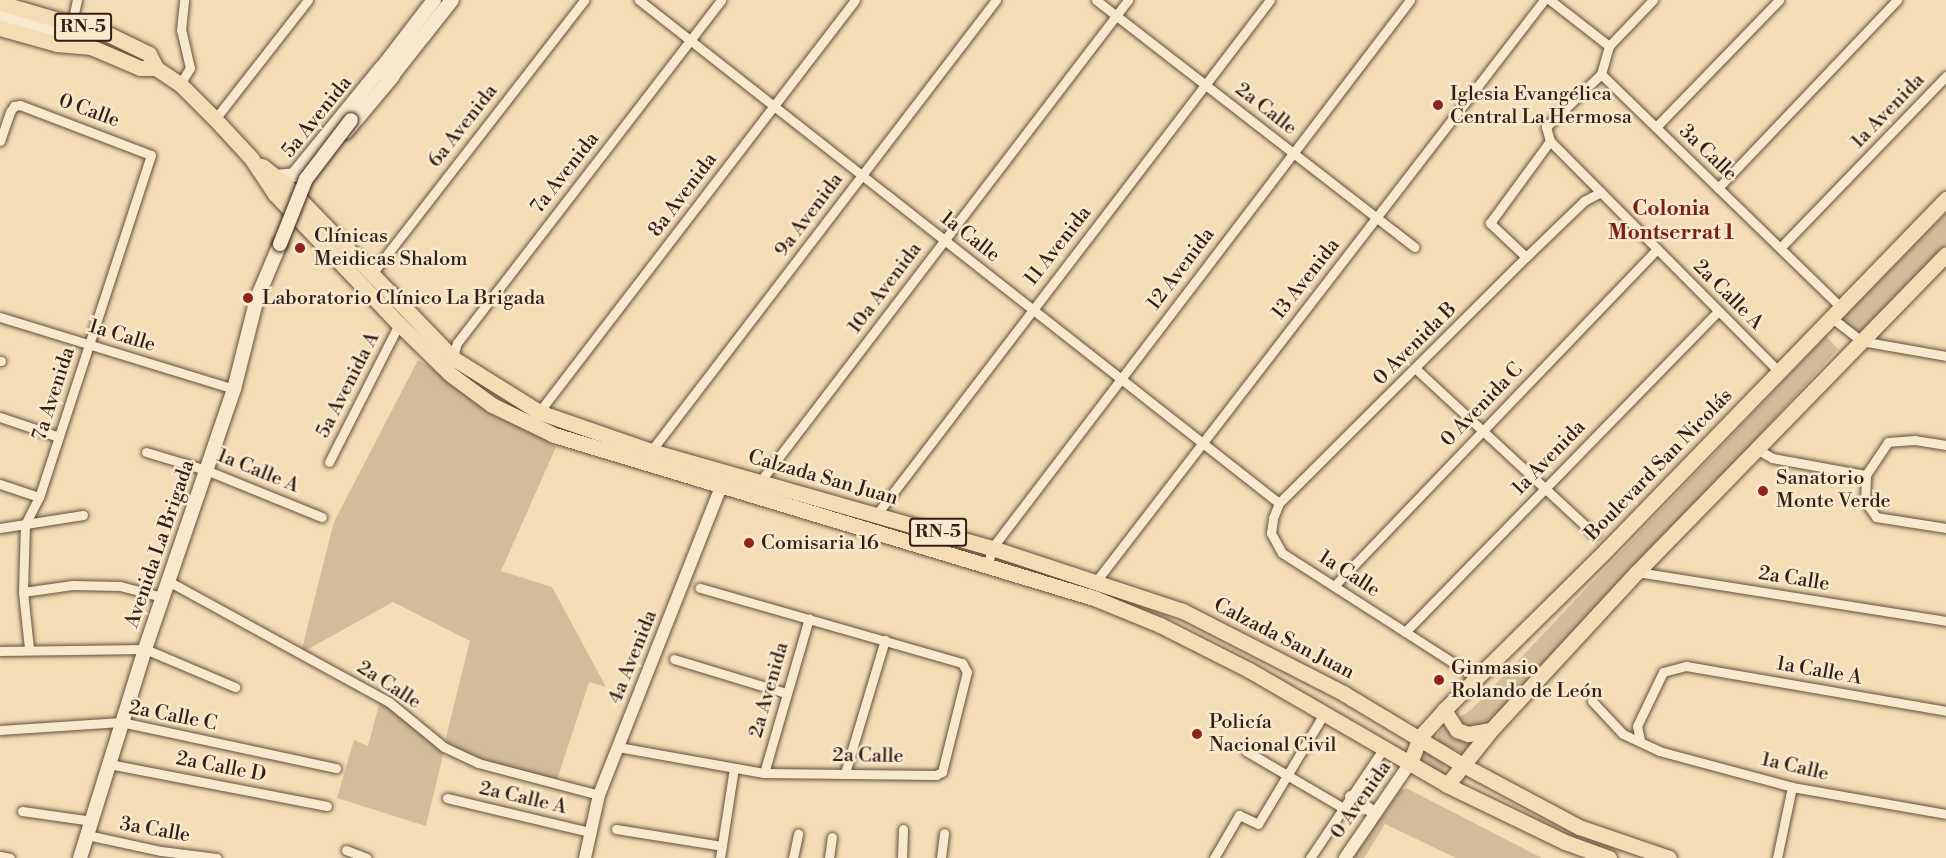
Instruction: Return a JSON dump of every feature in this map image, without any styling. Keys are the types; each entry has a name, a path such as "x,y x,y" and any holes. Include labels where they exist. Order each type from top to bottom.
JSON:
{"main road":[{"name":"5a Avenida","path":"305,205 306,189 322,162 434,0"},
{"name":"5a Avenida","path":"276,177 294,175 452,0"},
{"name":"Calzada San Juan","path":"0,3 72,23 133,45 149,54 156,68 180,84 215,119 251,158 275,194 399,324 452,366 539,412 724,479 1063,586 1190,639 1325,712 1447,785 1565,842 1609,858"},
{"path":"0,17 60,35 74,45"},
{"name":"Calzada San Juan","path":"0,28 57,44 74,45 113,54 140,68 156,68"},
{"name":"5a Avenida","path":"280,244 313,167 387,71"},
{"name":"Calzada San Juan","path":"251,158 276,177 305,205 452,366 492,405 554,435 724,479"},
{"name":"Boulevard San Nicolás","path":"1410,764 1420,737 1444,710 1837,313 1946,199"},
{"name":"Avenida La Brigada","path":"80,858 162,597 234,389 257,297 280,244"},
{"path":"1447,785 1461,764 1491,730 1637,572 1946,254"},
{"name":"Calzada San Juan","path":"758,490 787,490 992,548 1097,580 1183,611 1420,737 1461,764 1580,827 1669,858"},
{"path":"1115,608 1127,602 1166,613 1183,611"},
{"path":"1444,710 1453,725 1468,734 1491,730"}],"street":[{"path":"72,23 77,0"},
{"path":"180,84 190,68 181,30 184,0"},
{"path":"215,119 308,0"},
{"name":"6a Avenida","path":"371,275 584,0"},
{"name":"1a Calle","path":"639,0 1279,503 1271,533 1282,553 1477,678"},
{"name":"7a Avenida","path":"452,366 457,344 721,0"},
{"name":"8a Avenida","path":"539,412 855,0"},
{"name":"9a Avenida","path":"651,451 996,0"},
{"name":"2a Calle","path":"1096,0 1415,247"},
{"name":"10a Avenida","path":"758,490 944,240 1128,0"},
{"name":"11 Avenida","path":"876,515 1270,0"},
{"name":"12 Avenida","path":"988,564 992,548 1410,0"},
{"name":"13 Avenida","path":"1097,580 1545,0"},
{"path":"1550,0 1609,45"},
{"path":"1526,257 1490,224 1550,141 1546,127 1601,74 1609,45 1653,0"},
{"path":"1656,127 1779,0"},
{"path":"1718,188 1897,0"},
{"name":"3a Calle","path":"1601,74 1780,248 1861,340 1946,356"},
{"name":"1a Avenida","path":"1780,248 1946,76"},
{"name":"0 Calle","path":"0,141 14,106 151,155"},
{"name":"2a Calle A","path":"1550,141 1779,372"},
{"name":"7a Avenida","path":"29,648 23,592 26,524 39,497 151,155"},
{"name":"0 Avenida B","path":"1279,503 1526,257 1584,201 1601,192"},
{"name":"0 Avenida C","path":"1334,586 1657,249"},
{"name":"1a Avenida","path":"1405,632 1718,311"},
{"name":"1a Calle","path":"0,317 234,389"},
{"name":"5a Avenida A","path":"329,462 399,324"},
{"path":"1416,369 1594,534"},
{"path":"0,417 59,436"},
{"path":"1946,445 1915,440 1888,442 1866,475 1865,501 1876,517 1946,528"},
{"path":"1755,448 1772,458 1866,475"},
{"name":"1a Calle A","path":"146,452 206,470 322,516"},
{"name":"4a Avenida","path":"585,858 599,795 724,479"},
{"path":"0,484 39,497"},
{"path":"0,528 84,515"},
{"name":"2a Calle","path":"1637,572 1946,621"},
{"name":"2a Calle","path":"168,581 389,702 444,747 478,763 599,795"},
{"path":"23,592 73,585 120,586 162,597"},
{"path":"700,588 885,640 845,774"},
{"name":"2a Avenida","path":"764,773 809,618"},
{"name":"2a Calle","path":"618,747 764,773 939,775 966,667 885,640"},
{"path":"0,651 29,648 145,649 235,687"},
{"path":"674,659 786,693"},
{"name":"1a Calle A","path":"1640,740 1637,726 1664,672 1686,666 1946,711"},
{"name":"1a Calle","path":"1592,701 1623,734 1640,740 1659,751 1792,787 1946,814"},
{"path":"1214,858 1239,814 1258,824 1325,712"},
{"name":"2a Calle C","path":"0,730 121,722 336,768"},
{"path":"1310,858 1384,748"},
{"path":"1246,751 1286,777 1343,808"},
{"name":"2a Calle D","path":"109,764 327,806"},
{"name":"0 Avenida","path":"1345,858 1410,764"},
{"path":"720,858 734,768"},
{"path":"1777,858 1792,787"},
{"path":"1351,797 1375,813"},
{"name":"2a Calle A","path":"447,798 590,832"},
{"name":"3a Calle","path":"22,811 92,821"},
{"path":"616,829 722,846"},
{"path":"902,858 903,829"},
{"path":"941,858 944,833"},
{"path":"793,858 798,834"},
{"name":"3a Calle","path":"87,835 161,851 217,858"},
{"path":"829,858 832,837"},
{"path":"346,849 367,858"},
{"path":"0,856 10,858"}],"shaded area":[{"path":"1946,213 1946,245 1853,340 1836,325"},
{"path":"1826,336 1838,349 1468,756 1436,741 1439,732 1473,708"},
{"path":"418,360 556,447 501,571 552,587 606,687 589,682 556,783 445,747 426,826 337,798 354,740 368,746 381,697 444,746 470,641 393,602 301,653 334,522"},
{"path":"1428,753 1445,763 1444,774 1419,763 1420,756"},
{"path":"1401,789 1408,789 1542,858 1456,858 1385,824 1364,858 1352,858"}],"place":[{"name":"Iglesia Evangélica Central La Hermosa","path":"1438,105"},
{"name":"Clínicas Meidicas Shalom","path":"300,248"},
{"name":"Laboratorio Clínico La Brigada","path":"248,298"},
{"name":"Sanatorio Monte Verde","path":"1763,491"},
{"name":"Comisaria 16","path":"749,543"},
{"name":"Ginmasio Rolando de León","path":"1439,680"},
{"name":"Policía Nacional Civil","path":"1197,734"}],"district":[{"name":"Colonia Montserrat 1","path":"1671,221"}]}
